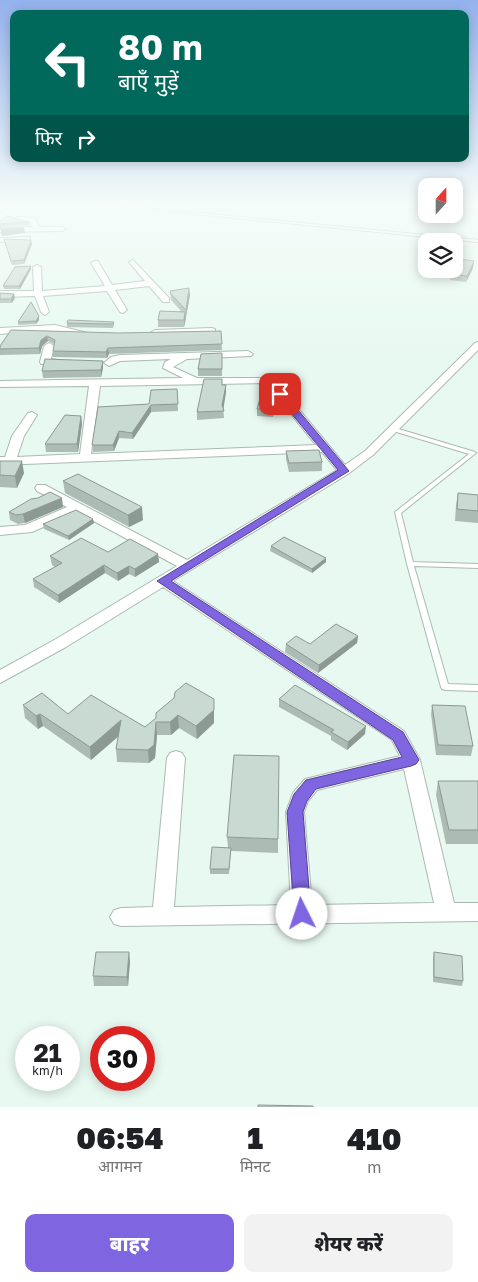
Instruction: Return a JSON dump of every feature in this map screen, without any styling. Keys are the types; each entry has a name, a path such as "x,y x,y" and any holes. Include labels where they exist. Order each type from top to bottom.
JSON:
{"street":[{"path":"133,262 166,300"},
{"path":"95,263 122,310"},
{"path":"37,267 38,293 45,312"},
{"path":"0,294 109,288 151,283"},
{"path":"0,331 55,328 70,332 89,333"},
{"path":"146,333 212,331"},
{"path":"0,677 62,643 344,471 369,453 478,345"},
{"path":"49,346 45,362 73,363"},
{"path":"112,383 105,363 114,359 248,354"},
{"path":"186,356 169,364 168,368 196,381"},
{"path":"0,384 269,380 344,471"},
{"path":"85,458 95,383"},
{"path":"32,415 20,431 5,461 325,448"},
{"path":"41,488 187,566"},
{"path":"0,531 27,529 76,508"},
{"path":"163,581 398,736 411,760 446,912"},
{"path":"163,916 176,758"},
{"path":"302,914 295,812 300,798 311,784 411,760"},
{"path":"121,917 478,912"}],"lane":[{"path":"392,430 476,451"},
{"path":"476,451 398,512 410,564 445,687 478,688"},
{"path":"410,564 478,566"}],"building":[{"path":"9,255 26,255 24,260 11,261"},
{"path":"463,260 474,261 467,276 463,276"},
{"path":"31,266 19,286 3,286 15,267"},
{"path":"189,288 186,310 170,291"},
{"path":"0,293 14,294 11,299 0,299"},
{"path":"31,302 39,316 36,321 18,322"},
{"path":"160,311 185,312 184,320 158,320"},
{"path":"68,320 114,322 113,324 67,323"},
{"path":"11,330 119,333 221,331 222,344 108,348 106,352 53,351 55,340 47,336 41,340 39,348 0,349 0,346"},
{"path":"222,353 222,369 198,369 201,354"},
{"path":"45,359 103,361 101,370 42,371"},
{"path":"204,379 222,379 222,385 226,385 222,405 224,411 197,412"},
{"path":"177,389 178,404 151,405 132,433 119,431 113,445 92,445 98,407 149,404 151,390"},
{"path":"260,389 274,389 279,404 274,405 273,410 257,409 261,395"},
{"path":"65,415 81,416 77,444 45,444"},
{"path":"319,450 322,462 289,463 286,451"},
{"path":"0,461 22,461 15,476 0,475"},
{"path":"78,474 142,507 128,515 63,481"},
{"path":"50,492 62,498 23,514 16,515 9,512 31,499"},
{"path":"458,493 478,495 478,511 457,509"},
{"path":"76,510 93,519 68,536 43,524"},
{"path":"284,537 326,558 312,569 271,546"},
{"path":"81,538 108,552 130,539 158,554 135,569 129,566 117,573 104,565 58,595 33,579 62,563 50,556"},
{"path":"336,624 358,636 319,665 286,644 296,636 310,644"},
{"path":"186,683 214,699 214,710 196,726 178,715 170,722 156,722 154,745 148,750 116,749 121,720 90,747 40,714 36,716 23,705 42,693 68,714 91,695 145,727 156,718 156,713 174,698 175,692"},
{"path":"295,685 366,726 348,742 331,732 334,730 279,699"},
{"path":"432,705 465,706 473,746 438,745"},
{"path":"234,755 279,756 278,839 227,837"},
{"path":"438,781 478,781 478,830 449,830"},
{"path":"212,847 231,848 229,869 210,869"},
{"path":"96,952 129,952 127,977 93,976"},
{"path":"434,952 462,956 463,981 434,977"},
{"path":"258,1105 313,1106 313,1107 258,1107"}],"route":[{"path":"280,394 344,471 163,581 398,736 411,760 311,784 300,798 295,812 302,914"}]}
